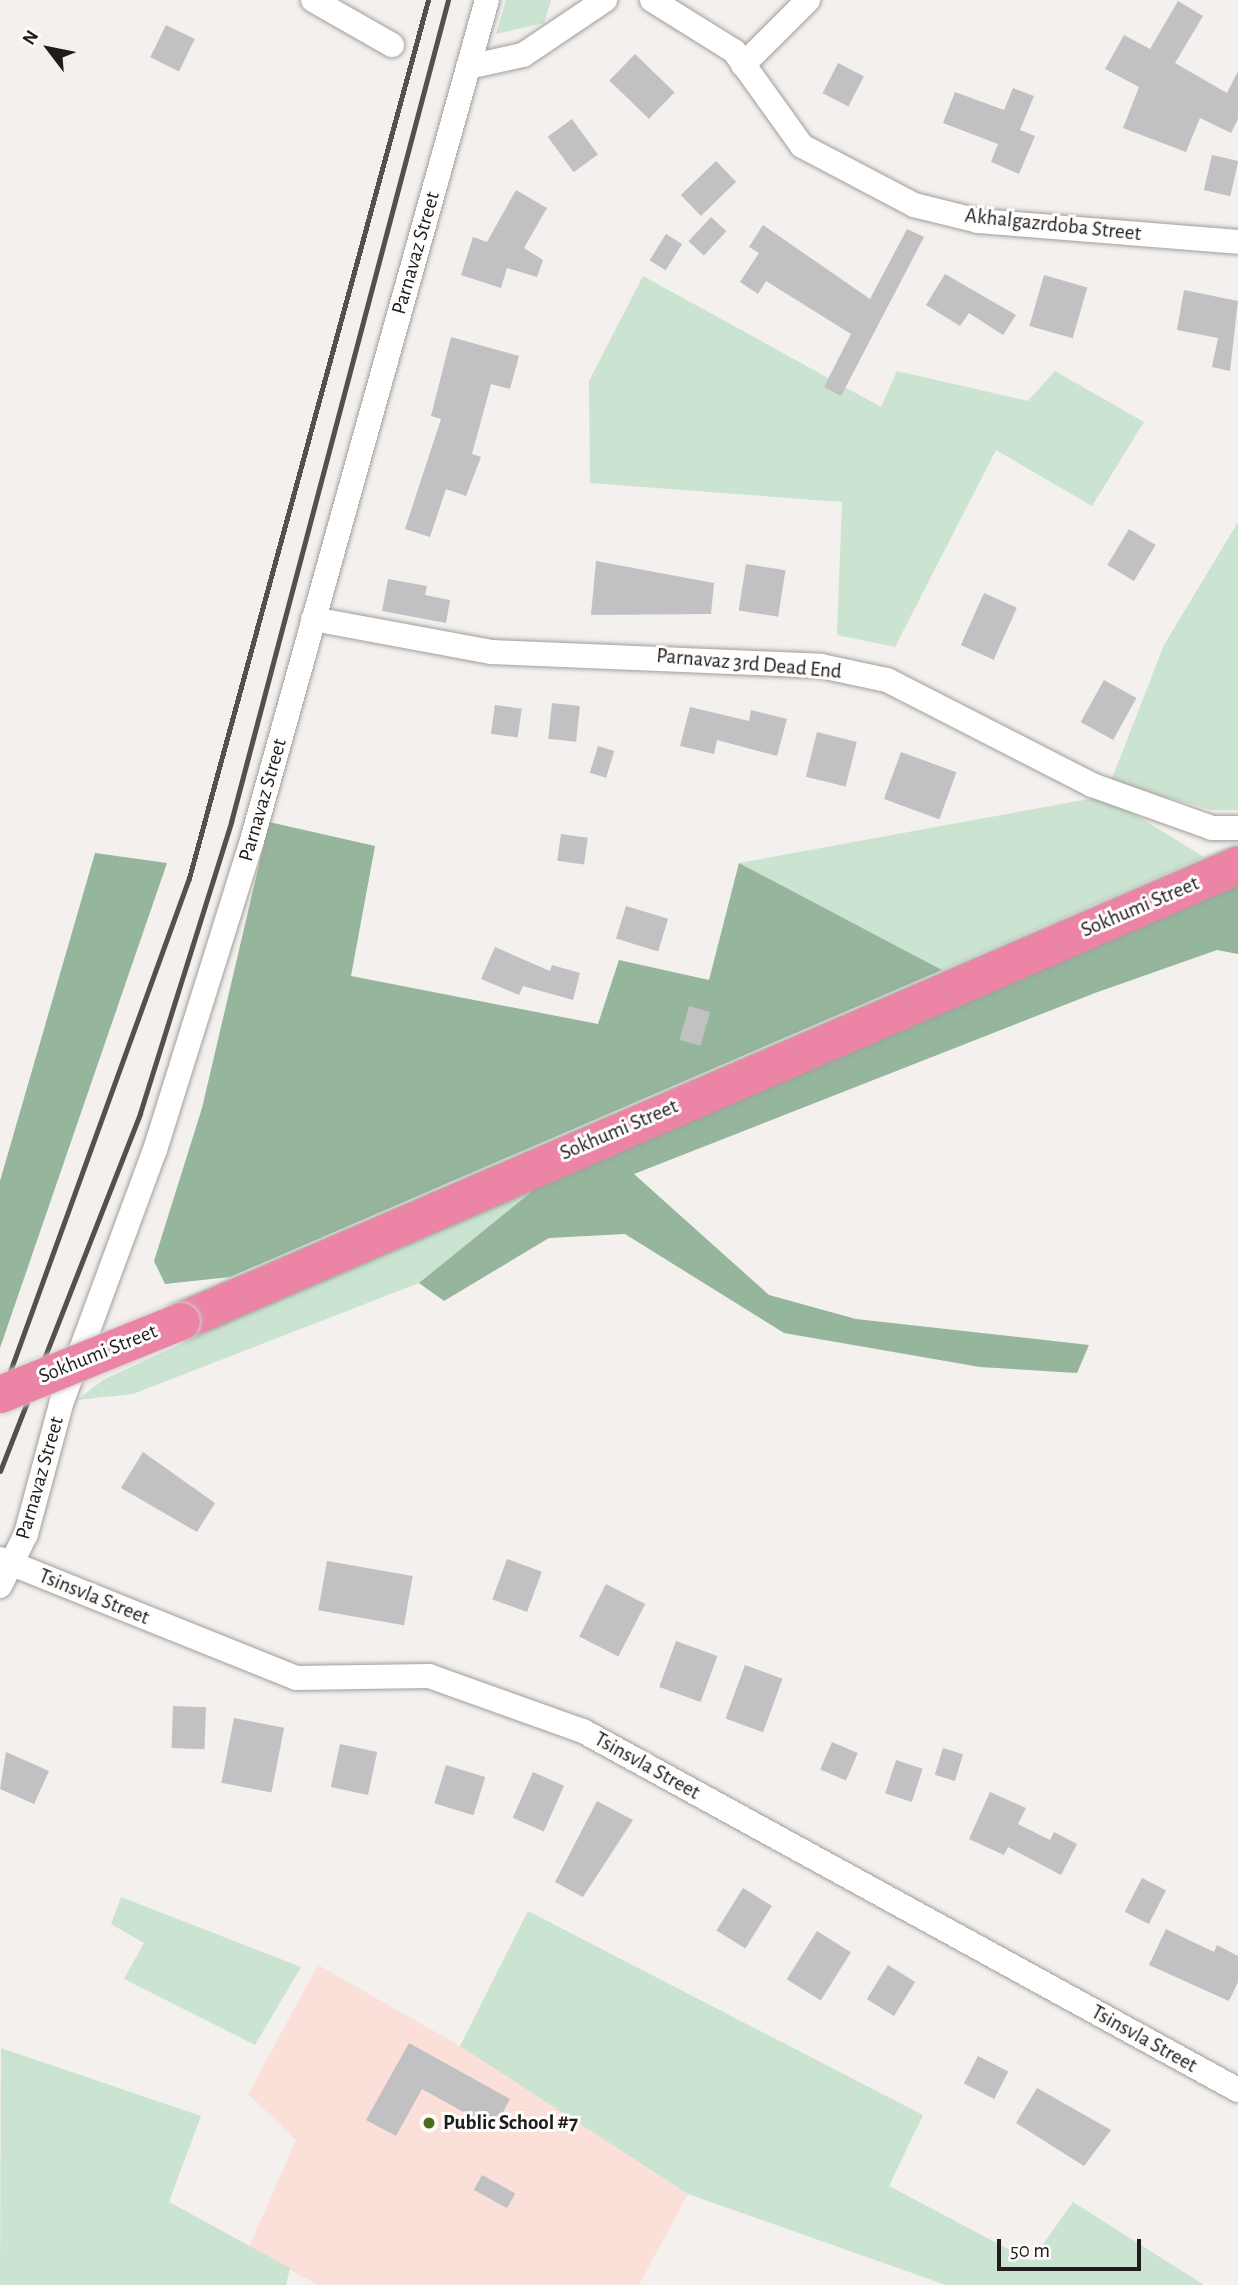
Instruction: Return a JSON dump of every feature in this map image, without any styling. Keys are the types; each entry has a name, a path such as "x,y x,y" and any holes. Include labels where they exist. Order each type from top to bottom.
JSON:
{"highway":[{"name":"Sokhumi Street","path":"0,1394 181,1321 1238,865"}],"street":[{"path":"313,0 392,44"},
{"name":"Parnavaz Street","path":"0,1586 62,1401 155,1150 251,844 486,0"},
{"path":"468,67 523,55 605,0"},
{"name":"Akhalgazrdoba Street","path":"652,0 734,51 802,146 914,205 978,221 1238,242"},
{"path":"743,65 808,0"},
{"name":"Parnavaz 3rd Dead End","path":"313,619 491,652 821,666 887,680 1092,785 1212,828 1238,828"},
{"name":"Tsinsvla Street","path":"7,1562 296,1678 429,1676 583,1731 1238,2090"}],"shaded area":[{"name":"Public School #7","path":"318,1965 460,2046 688,2194 639,2285 318,2285 249,2247 296,2140 248,2094"}],"green space":[{"path":"506,0 551,0 544,23 496,34"},
{"path":"643,276 881,407 897,371 1028,401 1055,371 1144,422 1092,506 996,450 895,647 837,635 842,502 590,483 589,381"},
{"path":"1238,522 1238,810 1212,810 1111,781 1164,645"},
{"path":"1105,796 1204,857 942,970 739,863"},
{"path":"269,822 375,846 351,976 598,1024 619,960 709,980 739,863 942,970 230,1277 165,1284 154,1261 202,1108"},
{"path":"95,853 167,863 0,1348 0,1181"},
{"path":"1238,881 1238,954 1217,950 1095,993 634,1174 769,1295 856,1319 1089,1345 1077,1373 980,1367 784,1333 625,1234 549,1238 444,1301 419,1283 562,1167"},
{"path":"562,1167 419,1283 133,1394 77,1400 103,1380"},
{"path":"121,1897 301,1967 255,2045 124,1979 144,1943 111,1924"},
{"path":"528,1911 923,2115 889,2186 1031,2261 1073,2202 1204,2285 946,2285 688,2194 460,2046"},
{"path":"1,2048 201,2116 169,2202 290,2268 286,2285 0,2285"}],"building":[{"path":"1178,1 1203,16 1175,63 1227,93 1238,71 1238,119 1231,133 1200,118 1186,152 1123,128 1139,87 1105,69 1124,35 1150,49"},
{"path":"166,25 195,39 179,71 150,57"},
{"path":"635,54 675,92 649,119 609,81"},
{"path":"838,63 864,76 848,106 823,93"},
{"path":"1013,88 1034,96 1020,130 1035,136 1019,174 991,162 998,144 943,123 955,92 1004,110"},
{"path":"572,119 598,155 574,172 548,137"},
{"path":"1212,155 1238,161 1230,196 1204,190"},
{"path":"716,161 736,182 701,216 681,195"},
{"path":"516,190 547,208 524,248 543,260 537,277 507,268 501,288 461,275 473,237 487,242"},
{"path":"711,217 726,231 704,255 688,241"},
{"path":"763,225 870,299 907,229 924,237 841,396 824,387 851,334 766,281 758,294 740,282 759,253 749,247"},
{"path":"666,234 682,244 666,270 650,260"},
{"path":"945,274 1016,315 1003,335 969,313 960,326 926,305"},
{"path":"1044,275 1087,287 1073,338 1029,326"},
{"path":"1184,290 1238,301 1230,371 1212,367 1218,338 1177,330"},
{"path":"451,337 519,356 510,389 491,384 472,454 481,457 466,496 446,489 430,537 405,529 441,419 431,416"},
{"path":"1129,529 1156,545 1134,581 1107,565"},
{"path":"596,561 714,583 711,614 591,615"},
{"path":"746,564 786,570 778,617 739,610"},
{"path":"388,579 427,586 425,595 450,600 446,623 382,611"},
{"path":"984,593 1017,608 994,660 961,645"},
{"path":"1104,680 1136,698 1113,740 1081,722"},
{"path":"552,703 580,706 576,742 548,739"},
{"path":"495,705 522,709 518,737 491,734"},
{"path":"690,707 749,721 751,710 787,719 777,756 717,740 714,754 680,746"},
{"path":"817,732 857,742 846,787 806,777"},
{"path":"598,746 614,751 606,778 590,773"},
{"path":"901,752 956,772 939,819 884,799"},
{"path":"561,834 588,838 584,864 557,861"},
{"path":"626,906 668,919 658,951 616,939"},
{"path":"495,947 550,971 552,965 580,973 573,1000 523,986 519,995 481,979"},
{"path":"689,1006 710,1012 701,1046 679,1040"},
{"path":"143,1452 215,1503 197,1532 121,1488"},
{"path":"507,1559 542,1572 527,1612 492,1599"},
{"path":"327,1561 413,1576 404,1625 318,1610"},
{"path":"606,1584 645,1604 618,1657 579,1637"},
{"path":"676,1641 717,1656 701,1702 659,1687"},
{"path":"745,1665 783,1679 763,1732 726,1719"},
{"path":"173,1706 206,1707 205,1749 172,1748"},
{"path":"234,1718 284,1728 271,1793 221,1783"},
{"path":"832,1742 858,1753 846,1781 820,1770"},
{"path":"340,1744 377,1752 368,1795 331,1787"},
{"path":"943,1748 963,1754 955,1781 935,1775"},
{"path":"6,1752 49,1771 34,1804 0,1789"},
{"path":"896,1760 923,1769 912,1802 885,1793"},
{"path":"446,1765 485,1777 474,1815 434,1803"},
{"path":"533,1772 564,1786 544,1832 513,1818"},
{"path":"990,1792 1026,1808 1018,1824 1050,1840 1054,1832 1077,1844 1061,1875 1008,1847 1004,1855 969,1839"},
{"path":"597,1801 633,1820 583,1897 555,1882"},
{"path":"1142,1878 1166,1890 1149,1924 1125,1912"},
{"path":"743,1888 772,1906 745,1948 717,1930"},
{"path":"1166,1929 1214,1952 1217,1945 1238,1956 1238,1982 1229,2001 1149,1965"},
{"path":"817,1931 851,1952 821,2001 787,1979"},
{"path":"888,1965 915,1982 894,2016 867,1999"},
{"path":"409,2043 510,2099 494,2129 422,2089 396,2136 366,2120"},
{"path":"978,2056 1008,2071 994,2099 964,2084"},
{"path":"1037,2088 1111,2130 1084,2166 1016,2123"},
{"path":"482,2175 515,2193 507,2208 474,2190"}],"railway":[{"path":"0,1399 189,878 428,0"},
{"path":"0,1471 140,1113 231,822 448,0"}],"place":[{"name":"Public School #7","path":"429,2123"}]}
